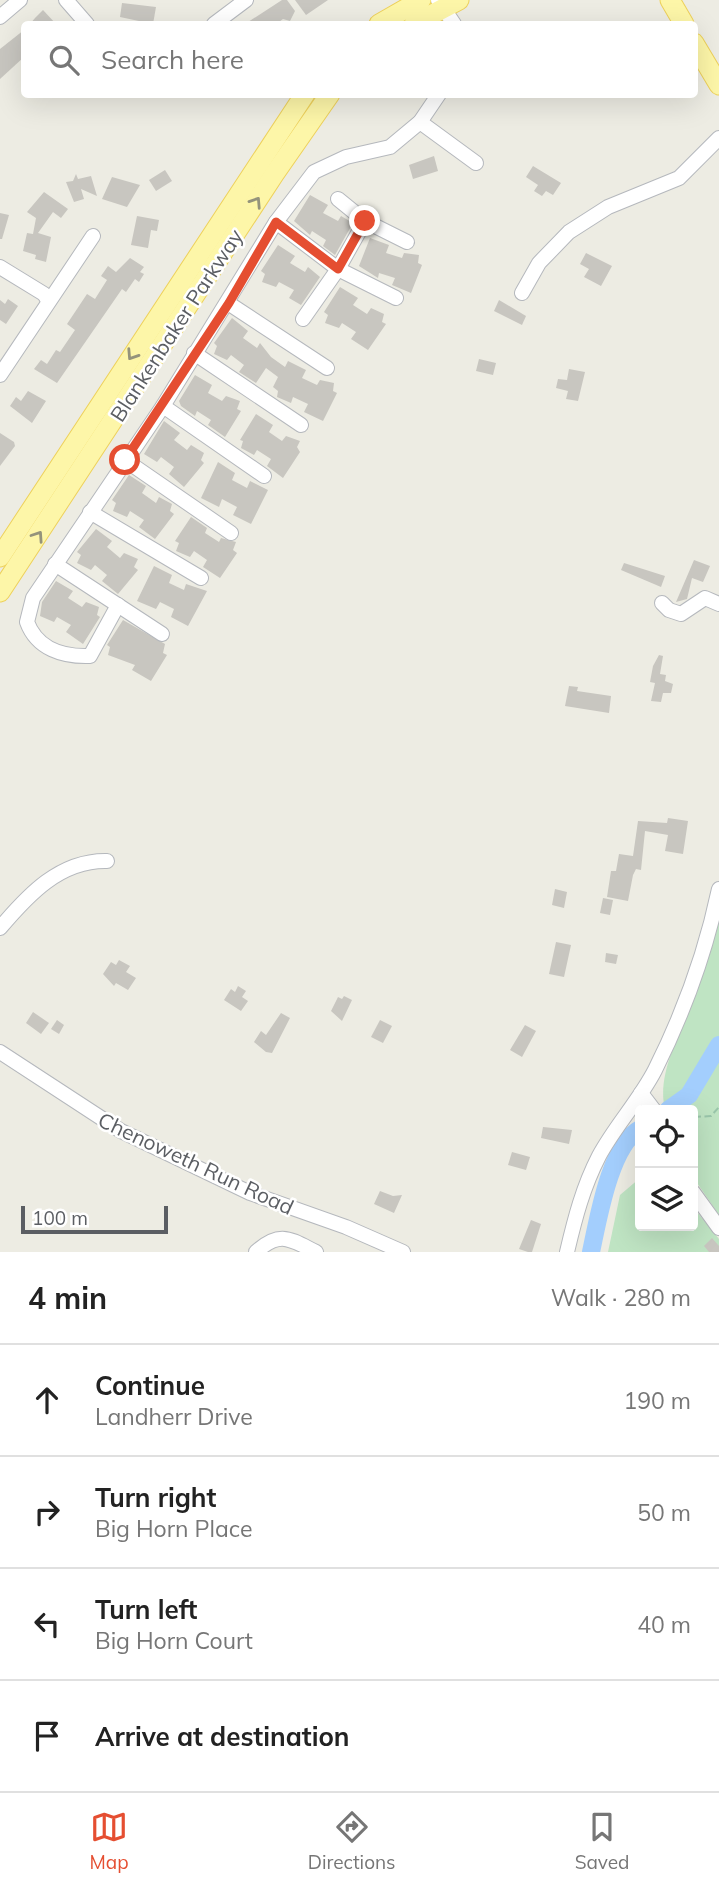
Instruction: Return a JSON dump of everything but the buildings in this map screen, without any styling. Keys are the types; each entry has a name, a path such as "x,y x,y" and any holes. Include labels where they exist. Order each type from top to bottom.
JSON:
{"main road":[{"path":"384,21 421,0"},
{"path":"670,0 682,21"},
{"path":"421,21 449,8"},
{"path":"698,48 719,85"},
{"name":"Blankenbaker Parkway","path":"0,592 6,556 302,98"},
{"name":"Blankenbaker Parkway","path":"6,556 327,98"}],"street":[{"path":"0,17 20,0"},
{"path":"66,0 84,21"},
{"path":"218,21 246,0"},
{"path":"118,605 90,656 66,656 38,641 27,622 27,610 55,564 163,406 194,353 229,303 276,222 314,172 346,157 390,147 420,122 436,98"},
{"path":"420,122 476,163"},
{"path":"522,293 539,263 569,232 608,207 679,178 719,138"},
{"path":"338,199 365,221 407,242"},
{"path":"303,319 338,269 365,221"},
{"path":"276,222 338,269 396,298"},
{"path":"0,375 93,236"},
{"path":"0,267 44,294 48,300"},
{"path":"229,303 327,368"},
{"path":"194,353 301,425"},
{"path":"163,406 264,476"},
{"path":"125,460 231,533"},
{"path":"90,512 201,578"},
{"path":"55,564 162,634"},
{"path":"662,603 669,610 681,614 705,598 719,604"},
{"path":"0,928 36,889 55,875 74,867 107,860"},
{"path":"566,1252 583,1190 600,1154 655,1069 691,984 719,889"},
{"name":"Chenoweth Run Road","path":"0,1052 121,1131 250,1193 346,1227 403,1252"},
{"path":"641,1093 650,1105"},
{"path":"698,1199 719,1228"},
{"path":"256,1252 276,1238 290,1239 316,1252"}],"path":[{"path":"698,1117 711,1116 719,1107"}],"green space":[{"path":"719,908 719,1215 698,1184 698,1105 664,1105 663,1096 667,1067 698,986"},
{"path":"635,1182 635,1231 698,1231 698,1213 719,1239 719,1252 608,1252 620,1195"}],"waterway":[{"path":"675,1105 689,1095 719,1045"},
{"path":"591,1252 613,1167 621,1150 635,1134"}],"route":[{"path":"125,460 229,303 276,222 338,269 365,221"}]}
